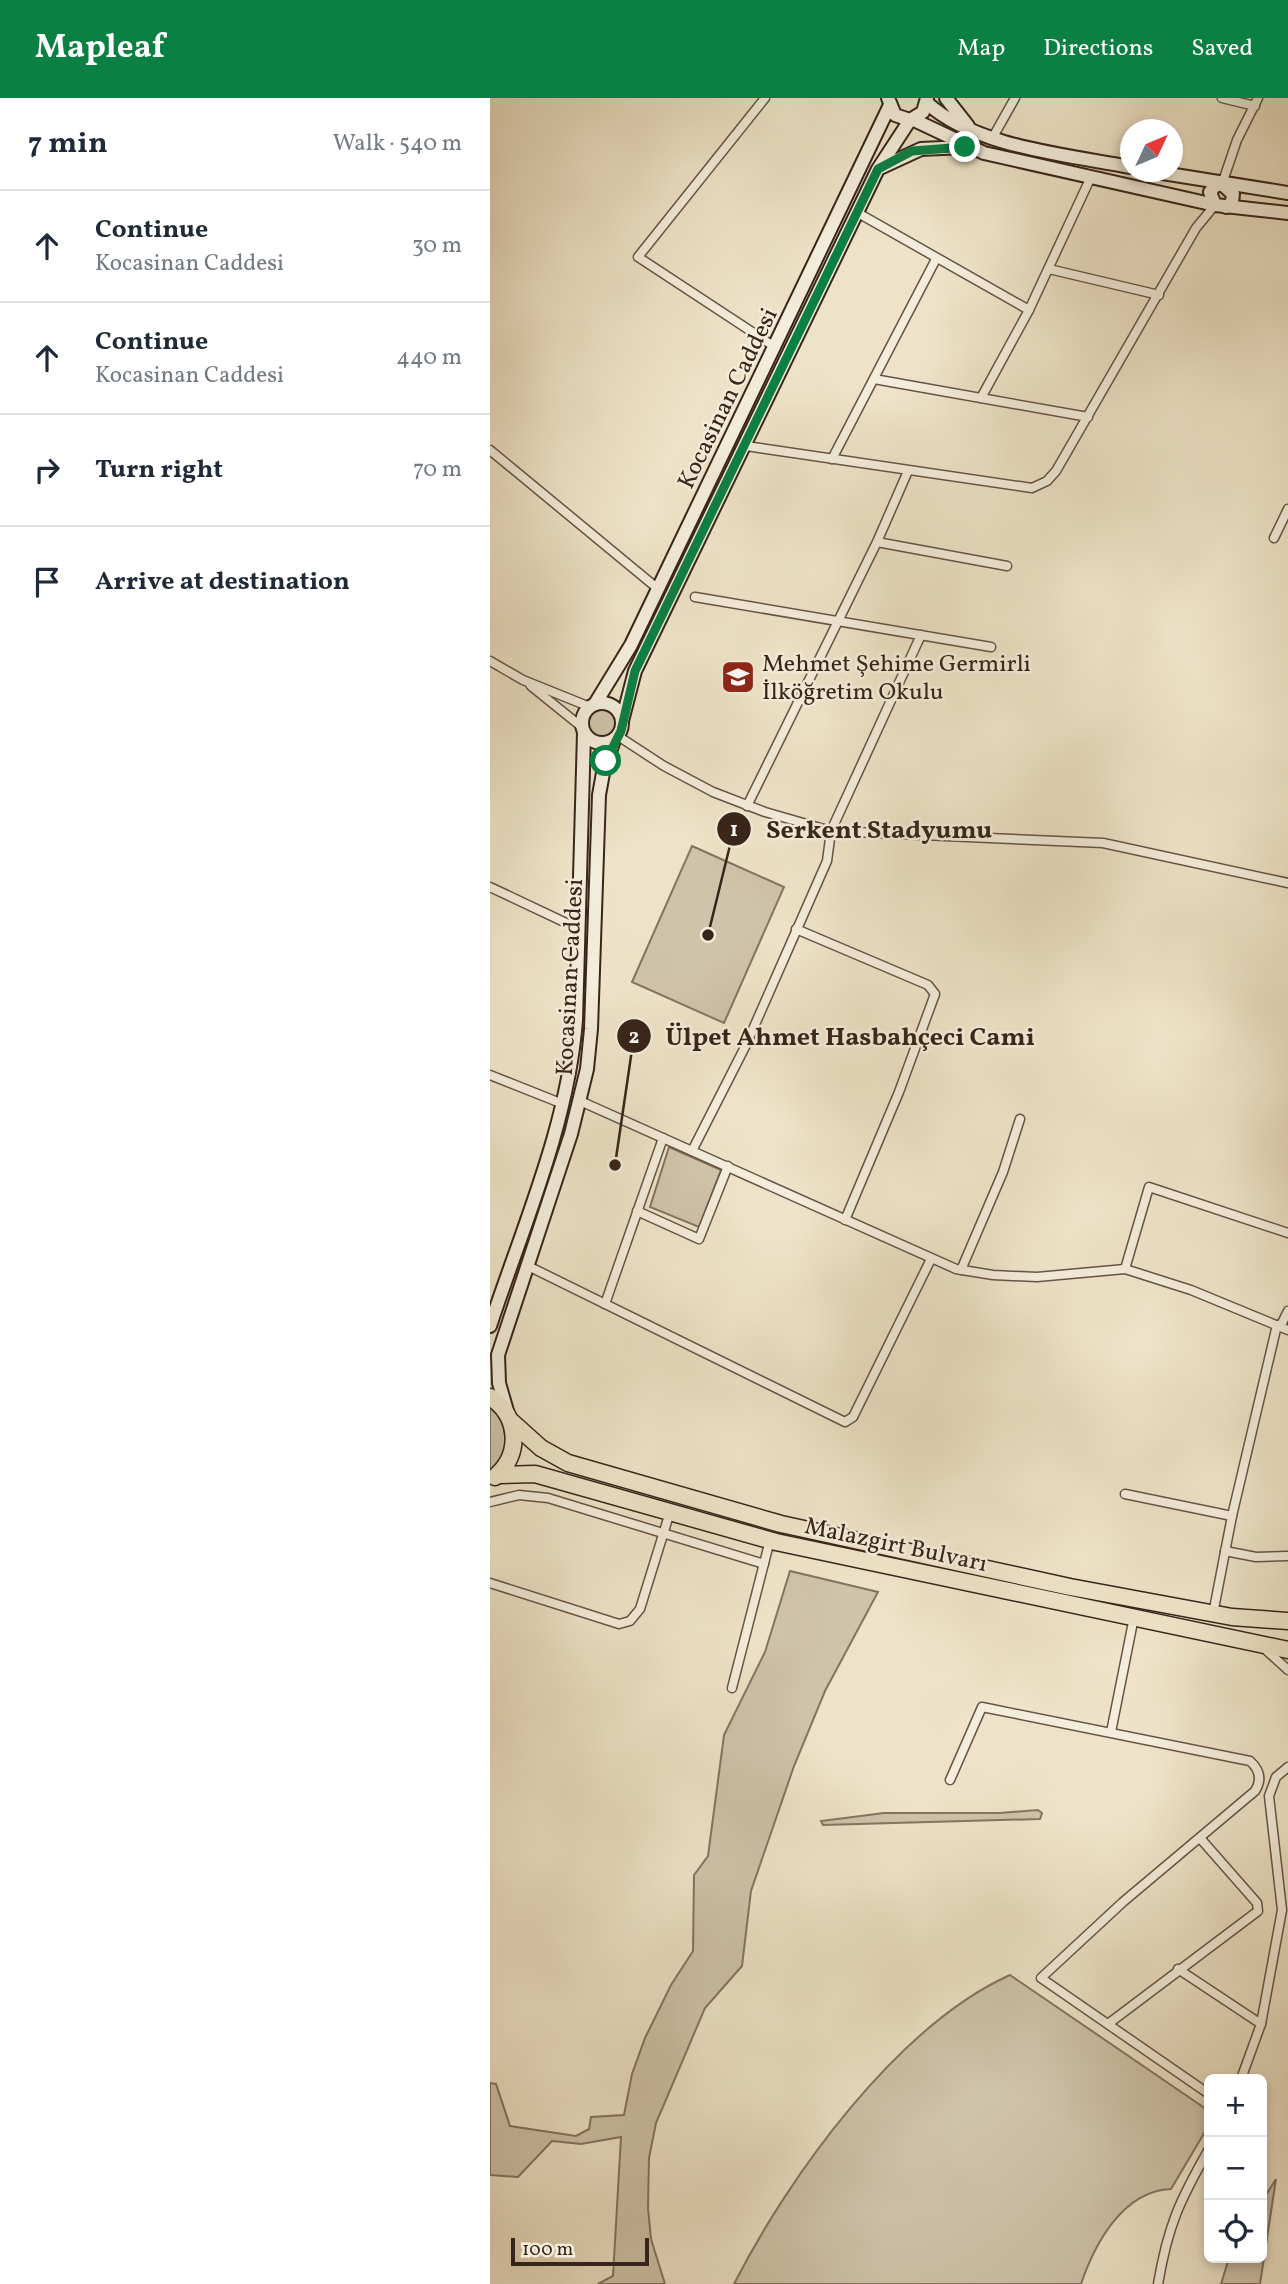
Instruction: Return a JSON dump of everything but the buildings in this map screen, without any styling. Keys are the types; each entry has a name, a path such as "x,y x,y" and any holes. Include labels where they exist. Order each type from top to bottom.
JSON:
{"highway":[{"name":"Malazgirt Bulvarı","path":"490,1397 541,1448 568,1463 781,1524 1070,1587 1213,1614 1288,1621"},
{"path":"494,1478 512,1455 514,1438 510,1418"},
{"name":"Malazgirt Bulvarı","path":"494,1478 535,1474 770,1540 1288,1650"}],"main road":[{"path":"946,98 960,119 976,132"},
{"name":"Kocasinan Caddesi","path":"592,706 622,662 775,347 887,101"},
{"path":"887,101 900,118 911,119 965,147 1090,179 1220,206 1288,212"},
{"name":"Kocasinan Caddesi","path":"622,721 635,671 878,169 911,119 923,112 927,101"},
{"path":"927,101 958,126 976,132 1044,150 1120,165"},
{"path":"878,169 912,151 965,147"},
{"path":"1183,177 1288,193"},
{"path":"1220,206 1210,192 1222,184"},
{"path":"605,703 615,707 622,721 616,738 599,743 584,731 583,715 592,706 605,703"},
{"name":"Kocasinan Caddesi","path":"490,1326 564,1104 575,1041 584,731"},
{"name":"Kocasinan Caddesi","path":"510,1418 499,1383 498,1355 580,1101 591,1029 599,795 603,772 616,738"}],"street":[{"path":"765,98 638,257 775,347"},
{"path":"993,136 1015,98"},
{"path":"1222,98 1257,102 1237,141 1222,184"},
{"path":"981,398 1029,310 1090,179"},
{"path":"746,446 1032,488 1047,481 1056,471 1088,417 1196,228 1220,206"},
{"path":"858,213 1029,310"},
{"path":"832,459 936,259"},
{"path":"1049,269 1159,295"},
{"path":"874,379 1088,417"},
{"path":"490,450 657,588"},
{"path":"747,806 877,542 908,471"},
{"path":"1274,538 1288,509"},
{"path":"877,542 1007,566"},
{"path":"695,597 991,647"},
{"path":"692,1151 746,1045 827,861 831,831 921,635"},
{"path":"490,661 523,680 592,706"},
{"path":"523,680 584,731"},
{"path":"616,738 688,779 747,806 831,831 1103,843 1288,883"},
{"path":"490,887 579,929"},
{"path":"796,929 928,985 935,993 845,1220"},
{"path":"490,1075 564,1104"},
{"path":"580,1101 931,1259 961,1270 1037,1277 1125,1269 1191,1290 1282,1327"},
{"path":"961,1270 1003,1172 1020,1119"},
{"path":"605,1304 663,1138"},
{"path":"637,1211 699,1239 728,1167"},
{"path":"1125,1269 1149,1187 1288,1233"},
{"path":"526,1265 847,1422 852,1419 931,1259"},
{"path":"1213,1614 1232,1516 1288,1311"},
{"path":"1125,1494 1232,1516"},
{"path":"490,1502 510,1496 538,1496 764,1564"},
{"path":"490,1583 619,1624 626,1623 640,1609 670,1512"},
{"path":"732,1688 770,1540"},
{"path":"1225,1551 1256,1557 1288,1556"},
{"path":"1111,1732 1134,1617"},
{"path":"1247,1641 1275,1657 1288,1670"},
{"path":"950,1780 982,1707 1250,1761 1258,1771 1259,1779 1255,1791 1041,1978 1204,2091"},
{"path":"1243,2074 1261,2024 1285,1911 1269,1796 1273,1785 1288,1767"},
{"path":"1259,1779 1273,1785"},
{"path":"1108,2024 1259,1909 1200,1838"},
{"path":"1178,1969 1261,2024"},
{"path":"1158,2284 1167,2233 1174,2214 1204,2158"}],"shaded area":[{"path":"602,707 613,712 618,723 613,734 602,739 591,734 586,723 591,712"},
{"path":"692,846 784,887 724,1023 632,982"},
{"path":"669,1147 721,1170 699,1227 650,1207"},
{"path":"490,1406 502,1422 506,1438 502,1456 490,1471"},
{"path":"790,1571 878,1592 825,1691 794,1766 751,1891 742,1966 705,2008 656,2123 649,2158 648,2208 651,2239 665,2284 598,2284 613,2276 621,2137 581,2144 552,2141 518,2177 490,2175 490,2083 496,2084 510,2126 576,2136 589,2129 591,2117 624,2115 632,2074 645,2038 671,1985 693,1951 694,1875 708,1856 724,1735 765,1652"},
{"path":"1038,1810 1042,1813 1040,1819 823,1825 821,1821 884,1813 1000,1813"},
{"path":"1010,1975 1204,2108 1204,2133 1171,2189 1154,2192 1125,2209 1103,2236 1081,2284 734,2284 784,2197 850,2108 927,2030 968,1998"},
{"path":"1276,2179 1267,2238 1267,2200 1267,2193"},
{"path":"1227,2263 1263,2263 1260,2284 1221,2284"}],"place":[{"name":"Mehmet Şehime Germirli İlköğretim Okulu","path":"738,677"},
{"name":"Serkent Stadyumu","path":"708,935"},
{"name":"Ülpet Ahmet Hasbahçeci Cami","path":"615,1165"}],"route":[{"path":"606,761 614,740 621,731 624,708 635,671 878,169 912,151 965,147"}]}
